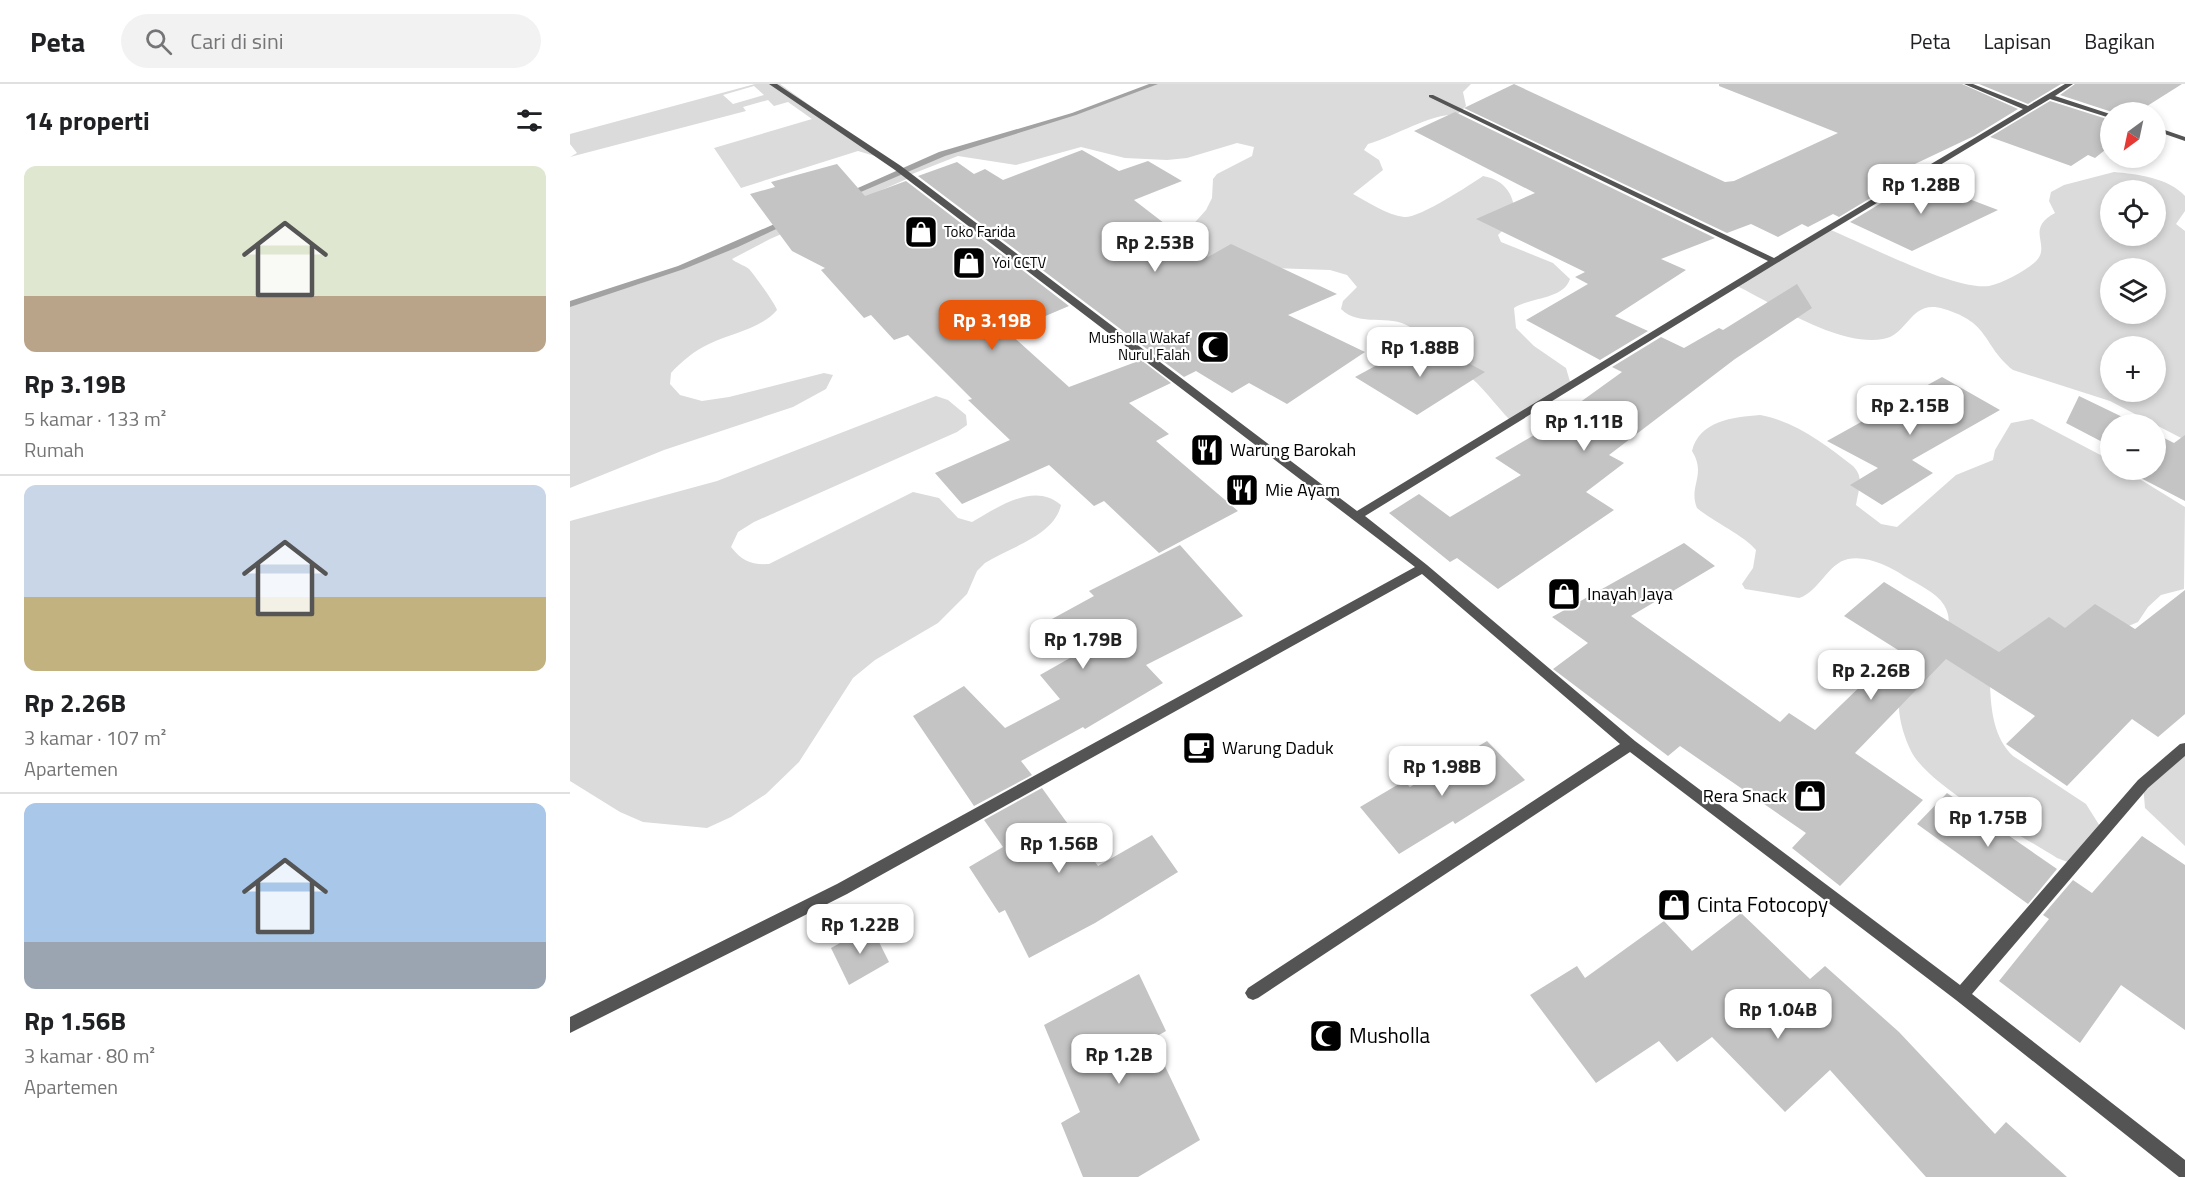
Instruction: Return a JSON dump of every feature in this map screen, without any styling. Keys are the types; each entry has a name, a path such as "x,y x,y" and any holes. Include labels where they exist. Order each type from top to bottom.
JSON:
{"street":[{"path":"771,84 902,171 1358,516 1423,568 1630,745 1962,995 2185,1171"},
{"path":"1967,84 2030,109"},
{"path":"1358,516 1774,261 2070,84"},
{"path":"1431,96 1774,261"},
{"path":"2050,97 2100,113"},
{"path":"2166,132 2185,139"},
{"path":"570,1024 843,889 1423,568"},
{"path":"1253,993 1630,745"},
{"path":"1962,995 2143,784 2185,748"}],"shaded area":[{"path":"755,84 780,84 885,159 858,151 741,188 714,148 812,119 788,102 774,106 768,100 743,107 746,111 570,157 577,153 570,144 570,134","holes":["754,86 764,95 733,104 723,95"]},
{"path":"1155,84 1471,84 1463,92 1466,106 1458,114 1435,118 1368,144 1364,150 1379,160 1383,170 1353,194 1384,211 1404,217 1432,207 1483,176 1503,185 1511,196 1515,218 1498,235 1501,242 1553,263 1570,279 1561,291 1514,308 1516,328 1534,346 1566,368 1571,385 1511,421 1471,377 1424,350 1410,327 1393,321 1357,318 1341,309 1343,301 1357,287 1347,275 1330,270 1272,268 1195,255 1182,237 1206,210 1212,198 1213,179 1217,174 1252,156 1254,147 1237,143 1187,158 1167,160 1125,158 1081,147 1016,165 958,156 907,176 909,178 770,239 732,259 749,269 777,310 763,322 693,353 671,373 670,384 680,395 702,401 729,397 824,373 833,375 826,389 793,407 664,450 570,488 570,304 639,284 717,255 818,207 942,154 1074,114"},
{"path":"2114,172 2158,180 2100,180 2100,246 2166,246 2166,183 2185,196 2185,211 2176,224 2185,231 2185,440 2166,430 2166,414 2135,414 2112,402 2166,402 2166,336 2100,336 2100,398 2013,370 2003,361 1978,328 1970,321 1944,309 1924,308 1892,336 1866,340 1847,337 1807,322 1735,285 1828,229 1932,274 1974,286 1995,285 2024,270 2039,257 2041,226 2055,213 2049,201 2051,192 2064,185"},
{"path":"936,396 948,400 966,415 967,425 957,432 754,522 738,532 731,547 747,561 769,564 913,492 939,498 958,518 972,522 1016,499 1028,496 1050,498 1061,505 1050,525 1030,540 985,563 977,571 967,594 938,623 875,660 853,678 799,762 766,794 731,817 707,828 643,822 620,812 570,781 570,521 717,481"},
{"path":"1760,415 1798,428 1853,466 1860,480 1856,505 1881,524 1897,527 1956,475 1993,460 1995,450 2011,423 2032,419 2100,455 2100,480 2141,480 2185,507 2184,589 2161,595 2148,607 2138,622 1990,685 1995,724 2007,749 2013,756 2086,804 2103,831 2073,864 2057,858 1956,795 1936,780 1911,751 1900,720 1900,696 1908,680 1935,650 1948,628 1948,617 1944,605 1936,596 1885,565 1855,558 1834,566 1812,590 1799,598 1745,589 1742,584 1753,568 1756,550 1697,508 1695,493 1698,467 1692,451 1696,441 1709,427 1718,422"},
{"path":"2185,748 2185,846 2145,808 2143,784"}],"building":[{"path":"1514,84 1725,182 1734,181 1838,133 1719,86 1719,84 1962,84 2018,109 1974,136 1898,172 1907,176 1839,217 1833,214 1808,227 1802,224 1778,237 1751,224 1727,233 1464,108"},
{"path":"1979,84 2061,84 2028,104"},
{"path":"2075,84 2182,84 2154,102 2100,102 2100,108 2060,95"},
{"path":"2050,101 2100,117 2100,154 2095,158 2088,155 2071,166 1990,137"},
{"path":"1455,112 1715,238 1661,259 1686,270 1615,316 1648,331 1600,360 1526,320 1588,284 1575,277 1585,272 1476,219 1535,193 1414,131"},
{"path":"1082,150 1119,171 1148,161 1182,181 1134,200 1208,257 1231,244 1337,294 1288,315 1365,352 1287,404 1249,383 1232,393 1196,371 1184,377 918,176 957,162 974,174 985,169 1003,180"},
{"path":"837,164 865,196 906,181 1069,306 1008,332 1069,387 1141,360 1171,383 1129,403 1169,434 1156,441 1238,511 1159,553 1104,501 1094,506 1049,465 962,504 935,473 1010,440 968,400 972,399 908,335 894,340 871,315 864,318 821,270 825,268 792,251 750,194 775,187 771,182"},
{"path":"1919,180 1998,210 1912,251 1850,222"},
{"path":"1797,284 1812,308 1735,359 1609,455 1624,463 1586,492 1614,510 1498,589 1457,558 1450,562 1389,513 1419,494 1450,517 1521,475 1495,458 1536,434 1622,372 1612,367 1661,337 1684,348 1719,328 1723,330"},
{"path":"1410,347 1430,358 1444,350 1485,372 1417,415 1355,377"},
{"path":"1942,377 2000,410 1912,460 1933,473 1882,505 1850,485 1878,468 1827,441"},
{"path":"2079,396 2116,414 2100,414 2100,441 2066,423"},
{"path":"2185,435 2185,501 2144,480 2166,480 2166,439 2174,443"},
{"path":"1684,543 1715,566 1631,616 1780,722 1789,713 1815,730 1898,650 1844,616 1884,582 1999,652 2049,617 2065,628 2095,604 2135,629 2185,590 2185,714 2158,737 2132,719 2067,786 2006,744 2035,716 1946,659 1855,753 1923,800 1840,886 1792,848 1806,833 1680,746 1668,756 1553,669 1588,643 1552,617"},
{"path":"1180,545 1243,616 1146,665 1163,683 1085,729 1083,727 1021,761 1032,775 974,806 913,716 964,686 1005,728 1060,699 1040,675 1070,658 1041,625 1094,596 1089,591"},
{"path":"1487,741 1525,780 1455,824 1453,821 1399,854 1360,807 1404,781 1410,787"},
{"path":"1042,788 1098,866 1152,835 1178,872 1095,923 1029,958 1005,910 999,913 969,867 1003,847 984,820"},
{"path":"1947,793 2057,869 2028,904 1917,824"},
{"path":"2142,836 2185,865 2185,1030 2121,985 2080,1043 1999,981 2049,919 2043,915 2073,880 2092,893"},
{"path":"1741,913 1810,979 1825,966 1899,1032 1995,1134 2006,1122 2067,1177 1926,1177 1830,1070 1785,1112 1712,1037 1677,1062 1659,1041 1596,1083 1530,995 1577,966 1585,978 1664,921 1692,951"},
{"path":"871,926 889,962 849,985 831,948"},
{"path":"1139,974 1166,1031 1152,1039 1200,1140 1138,1177 1083,1177 1061,1123 1080,1112 1044,1025"}],"waterway":[{"path":"846,195 942,154 1074,114 1155,84"},
{"path":"570,304 681,267 736,246 789,221"}],"place":[{"name":"Toko Farida","path":"921,232"},
{"name":"Yoi CCTV","path":"969,263"},
{"name":"Musholla Wakaf Nurul Falah","path":"1213,347"},
{"name":"Warung Barokah","path":"1207,450"},
{"name":"Mie Ayam","path":"1242,490"},
{"name":"Inayah Jaya","path":"1564,594"},
{"name":"Warung Daduk","path":"1199,748"},
{"name":"Rera Snack","path":"1810,796"},
{"name":"Cinta Fotocopy","path":"1674,905"},
{"name":"Musholla","path":"1326,1036"}]}
